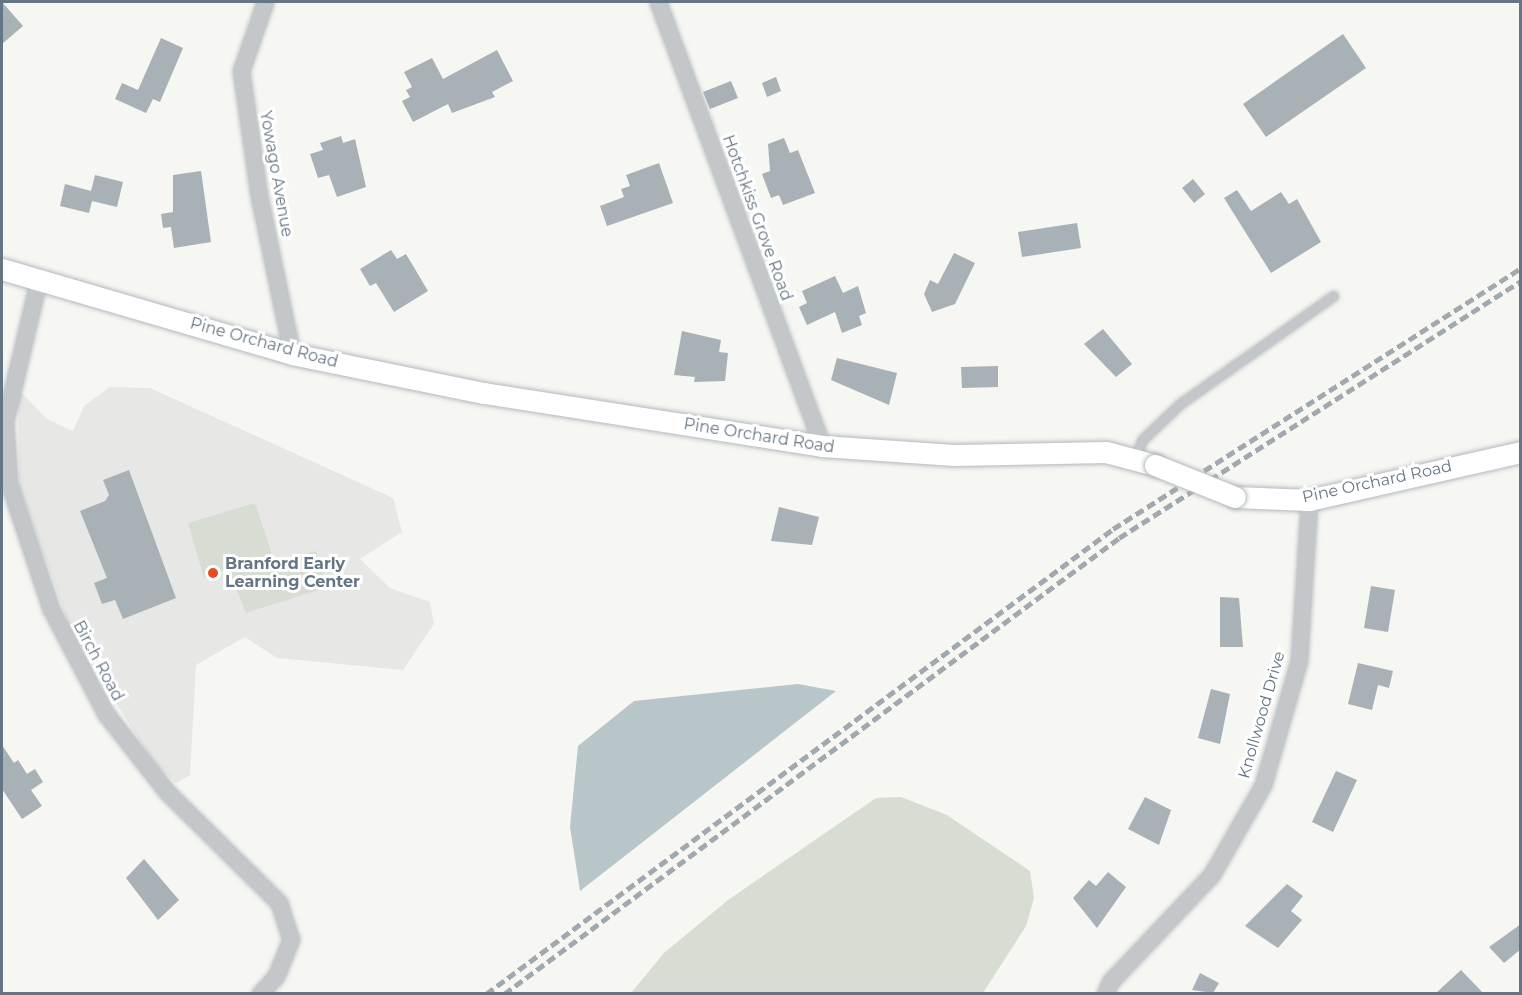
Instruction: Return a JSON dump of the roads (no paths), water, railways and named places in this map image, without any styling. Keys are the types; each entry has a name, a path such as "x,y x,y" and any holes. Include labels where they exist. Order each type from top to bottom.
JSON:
{"street":[{"name":"Yowago Avenue","path":"265,2 241,71 259,196 292,354"},
{"name":"Hotchkiss Grove Road","path":"658,2 822,446"},
{"name":"Pine Orchard Road","path":"2,269 292,354 484,393 822,446 883,453 1106,452 1146,461 1235,497 1310,500 1521,452"},
{"name":"Birch Road","path":"39,279 5,422 9,483 51,609 106,714 166,792 261,881 285,915 291,939 276,976 260,993"},
{"name":"Knollwood Drive","path":"1105,993 1110,982 1212,874 1263,785 1299,660 1310,500"}],"lane":[{"path":"1146,461 1143,440 1173,411 1334,296"}],"railway":[{"path":"486,994 1113,529 1520,269"},
{"path":"504,994 1119,538 1520,282"}],"place":[{"name":"Branford Early Learning Center","path":"213,573"}]}
